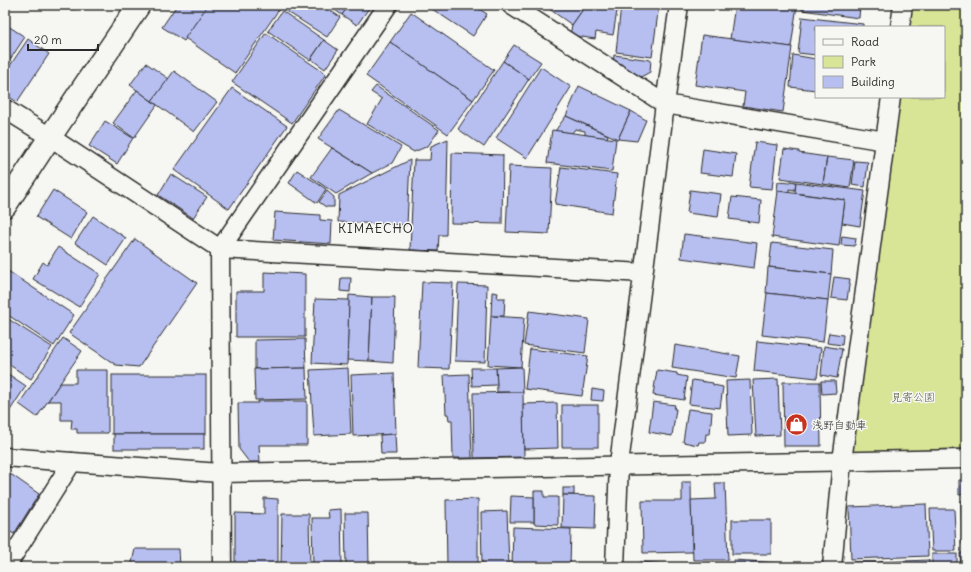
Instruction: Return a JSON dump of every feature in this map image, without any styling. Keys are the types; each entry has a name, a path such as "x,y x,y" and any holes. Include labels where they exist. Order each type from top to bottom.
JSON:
{"street":[{"path":"5,206 139,5"},
{"path":"222,567 220,473 220,249 388,5"},
{"path":"511,5 665,104 885,141"},
{"path":"615,567 619,464 679,5"},
{"path":"900,26 903,5"},
{"path":"832,567 842,461 891,98"},
{"path":"5,109 220,249 644,273"},
{"path":"5,457 220,473 619,464 966,459"},
{"path":"6,567 72,462"}],"green space":[{"name":"見寄公園","path":"911,5 966,5 966,448 852,454 898,98 945,98 945,26 908,26"}],"building":[{"path":"67,5 77,5 74,10"},
{"path":"177,5 208,5 184,41 162,27"},
{"path":"208,5 282,5 235,73 185,38"},
{"path":"286,5 322,5 340,17 327,37 283,9"},
{"path":"328,5 349,5 342,15"},
{"path":"349,5 364,5 369,8 357,25 342,15"},
{"path":"426,5 473,5 487,14 473,36"},
{"path":"586,5 572,25 545,6"},
{"path":"586,5 618,5 613,35 596,32 595,39 570,35 572,25"},
{"path":"621,5 659,5 652,57 616,52"},
{"path":"735,5 797,5 791,47 730,39"},
{"path":"803,5 860,5 859,18 802,10"},
{"path":"282,11 324,40 310,60 268,31"},
{"path":"411,12 494,70 473,100 390,42"},
{"path":"802,17 863,24 863,26 815,26 815,55 798,53"},
{"path":"5,24 25,37 5,67"},
{"path":"266,33 326,74 292,123 232,82"},
{"path":"702,35 792,47 783,112 743,106 745,92 695,85"},
{"path":"28,39 49,54 17,102 5,94 5,73"},
{"path":"324,40 338,50 325,69 311,59"},
{"path":"390,42 473,100 448,134 366,76"},
{"path":"514,45 541,62 529,79 503,61"},
{"path":"614,55 651,60 650,72 637,79 613,63"},
{"path":"793,55 815,59 815,90 790,87"},
{"path":"503,61 529,79 484,147 458,129"},
{"path":"146,63 169,79 152,101 130,85"},
{"path":"541,67 571,87 527,158 496,138"},
{"path":"174,71 217,102 194,132 152,101"},
{"path":"376,86 439,130 428,146 414,152 367,124 382,99 371,92"},
{"path":"579,86 631,111 618,139 566,116"},
{"path":"232,88 287,126 229,209 174,170"},
{"path":"137,90 157,105 134,138 113,123"},
{"path":"339,110 401,147 392,163 372,173 318,139"},
{"path":"631,111 646,120 637,141 618,139"},
{"path":"566,116 608,135 607,138 585,135 585,131 575,129 572,133 555,131"},
{"path":"105,121 133,138 117,164 89,146"},
{"path":"552,130 616,139 612,171 547,163"},
{"path":"448,139 446,235 439,235 438,251 410,250 414,160 430,160 431,146"},
{"path":"755,142 777,145 772,189 749,187"},
{"path":"332,148 372,173 336,194 311,177"},
{"path":"703,149 736,154 733,177 700,173"},
{"path":"784,149 827,157 823,184 780,178"},
{"path":"452,153 503,155 502,224 451,223"},
{"path":"827,157 854,160 850,188 823,184"},
{"path":"410,160 407,225 338,222 339,195"},
{"path":"855,161 868,162 865,187 852,185"},
{"path":"509,166 552,168 549,234 506,232"},
{"path":"561,167 617,174 612,213 555,204"},
{"path":"297,170 326,189 317,203 289,183"},
{"path":"171,174 207,197 193,218 158,195"},
{"path":"790,181 796,182 795,190 789,189 789,192 777,190 778,182 790,183"},
{"path":"796,182 865,191 860,226 842,223 845,200 795,193"},
{"path":"53,190 87,212 71,239 36,217"},
{"path":"690,190 721,194 718,217 687,213"},
{"path":"327,191 334,197 334,207 326,207 319,202"},
{"path":"778,191 845,200 839,246 772,237"},
{"path":"732,197 761,200 759,223 729,219"},
{"path":"275,212 320,215 320,220 332,221 331,244 273,240"},
{"path":"93,216 126,238 108,265 75,243"},
{"path":"684,234 757,243 754,268 681,258"},
{"path":"842,236 856,238 855,246 841,245"},
{"path":"135,239 197,283 139,367 116,365 69,333"},
{"path":"772,243 833,250 831,274 769,267"},
{"path":"58,247 100,274 79,307 33,279 43,262 47,265"},
{"path":"768,267 831,274 828,300 766,293"},
{"path":"5,269 74,315 54,346 5,313"},
{"path":"264,272 305,274 305,337 236,337 236,291 264,291"},
{"path":"834,277 850,279 847,300 831,298"},
{"path":"341,278 351,278 350,292 340,291"},
{"path":"422,282 453,283 449,369 418,368"},
{"path":"458,284 487,285 485,362 455,361"},
{"path":"492,292 498,293 497,298 505,298 504,316 491,316"},
{"path":"767,293 828,300 823,342 762,335"},
{"path":"349,295 372,297 369,361 347,360"},
{"path":"372,297 395,297 393,363 369,361"},
{"path":"315,299 349,300 347,365 312,363"},
{"path":"529,311 589,319 585,353 524,345"},
{"path":"491,316 524,318 521,367 488,365"},
{"path":"5,317 52,347 31,379 5,362"},
{"path":"829,333 843,335 842,345 827,343"},
{"path":"63,338 82,351 37,417 19,404"},
{"path":"305,339 306,368 255,369 255,340"},
{"path":"757,341 821,348 817,378 754,371"},
{"path":"675,345 740,356 736,378 672,368"},
{"path":"824,346 842,349 837,378 821,375"},
{"path":"530,349 588,356 582,396 525,389"},
{"path":"522,367 523,392 497,392 496,368"},
{"path":"306,368 307,399 255,400 254,369"},
{"path":"348,368 351,434 314,436 310,370"},
{"path":"471,368 496,368 497,385 472,386"},
{"path":"76,370 108,370 108,433 77,433 77,429 71,429 72,420 61,420 61,401 48,401 60,383 76,383"},
{"path":"657,370 677,373 677,375 687,377 684,400 653,395"},
{"path":"5,372 26,386 5,418"},
{"path":"394,373 396,434 353,436 351,375"},
{"path":"469,374 472,458 453,458 452,420 449,420 448,414 446,414 444,375"},
{"path":"112,375 206,375 206,434 112,434"},
{"path":"778,379 780,435 756,436 753,380"},
{"path":"692,380 713,383 713,385 723,387 720,408 689,404"},
{"path":"750,380 752,435 728,436 726,381"},
{"path":"821,381 835,381 836,393 822,394"},
{"path":"783,382 820,382 821,446 784,446"},
{"path":"592,389 604,391 603,401 591,400"},
{"path":"523,392 524,457 474,458 473,393"},
{"path":"258,401 307,401 307,445 259,445 260,462 249,462 239,449 238,403 258,403"},
{"path":"653,402 675,405 674,409 676,409 672,436 649,432"},
{"path":"557,403 558,448 524,449 523,404"},
{"path":"562,405 598,405 598,447 562,447"},
{"path":"688,409 712,412 710,434 706,434 705,442 699,442 698,445 683,442"},
{"path":"114,434 204,434 204,449 114,449"},
{"path":"395,434 396,454 381,454 380,435"},
{"path":"5,475 12,475 39,494 14,534 5,529"},
{"path":"959,480 966,480 966,494 959,495"},
{"path":"682,482 691,482 692,552 643,553 642,501 682,501"},
{"path":"715,483 725,483 728,560 693,560 691,500 716,499"},
{"path":"563,488 574,488 574,495 563,495"},
{"path":"534,491 544,491 544,497 558,497 558,525 534,524"},
{"path":"563,495 596,496 595,529 562,528"},
{"path":"511,496 534,497 534,522 510,522"},
{"path":"264,498 278,499 278,567 235,567 235,513 264,514"},
{"path":"478,499 478,567 447,567 446,500"},
{"path":"966,500 966,544 962,544 961,501"},
{"path":"926,504 928,556 851,559 849,507"},
{"path":"341,509 342,567 313,567 312,518 329,518 328,510"},
{"path":"930,509 954,509 956,551 932,551"},
{"path":"507,511 509,567 482,567 481,512"},
{"path":"345,513 368,513 369,567 346,567"},
{"path":"282,514 309,514 310,566 281,566"},
{"path":"732,520 771,520 771,554 732,554"},
{"path":"513,527 571,529 570,567 512,567"},
{"path":"135,549 179,549 180,567 131,567"},
{"path":"960,553 966,553 966,567 961,567"},
{"path":"932,554 957,554 957,567 932,567"},
{"path":"734,560 793,564 793,567 734,567"},
{"path":"929,560 929,567 880,567 879,562"},
{"path":"640,562 668,564 668,567 640,567"},
{"path":"846,562 876,562 876,567 846,567"},
{"path":"668,564 726,566 726,567 668,567"}],"place":[{"name":"浅野自動車","path":"796,425"}],"district":[{"name":"KIMAECHO","path":"376,228"}]}
